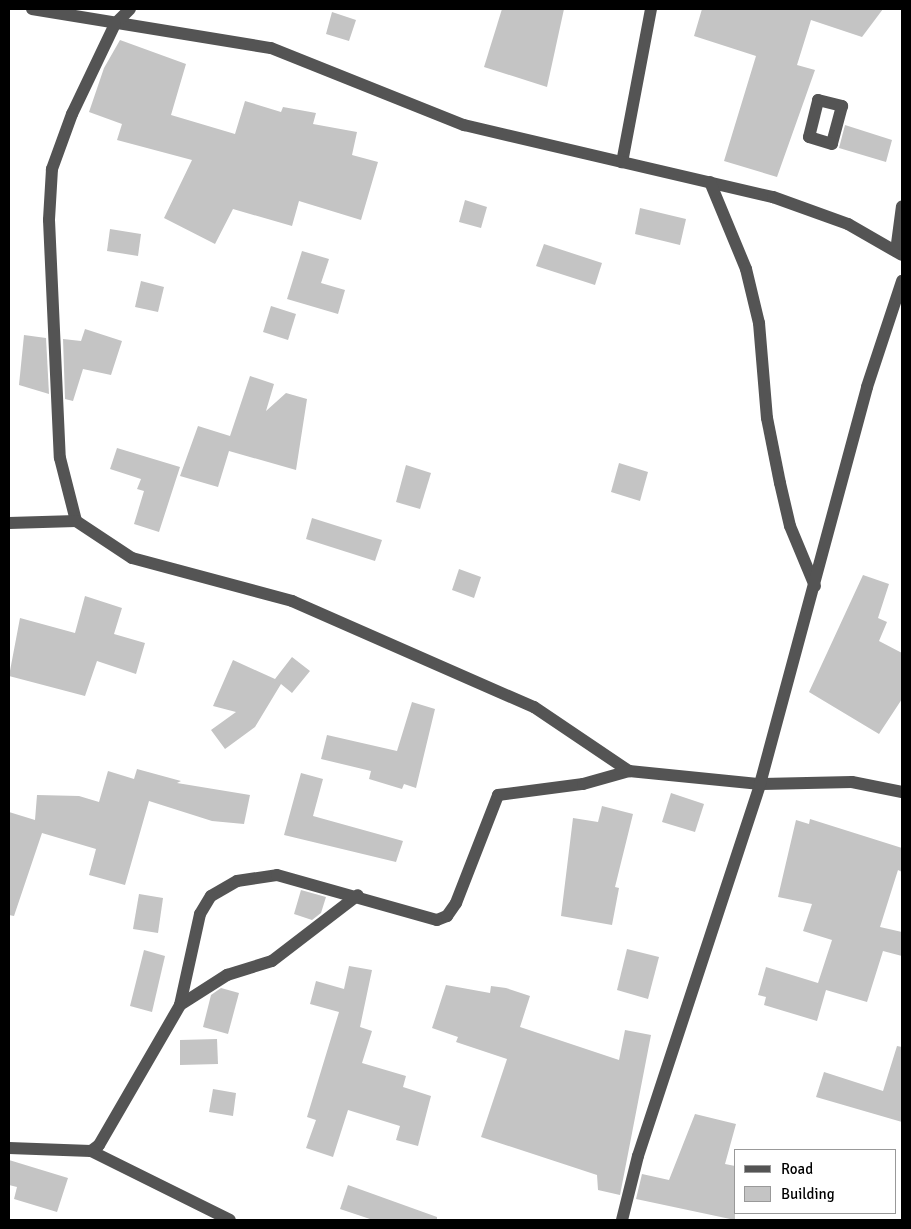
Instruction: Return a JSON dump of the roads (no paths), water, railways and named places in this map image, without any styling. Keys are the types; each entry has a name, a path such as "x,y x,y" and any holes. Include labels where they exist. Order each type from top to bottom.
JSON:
{"street":[{"path":"32,9 271,48 464,125 773,197 838,221 899,253 902,206"},
{"path":"76,522 60,458 49,220 52,169 72,114 115,24 130,9"},
{"path":"622,162 651,9"},
{"path":"710,182 746,269 759,323 767,418 780,483 790,526 815,586"},
{"path":"622,1220 638,1156 760,784 815,586 867,387 902,281"},
{"path":"9,524 76,522 132,558 292,601 534,707 629,771"},
{"path":"91,1151 106,1135 180,1005 200,914 211,896 237,880 277,875 358,895 427,919 447,916 498,795 582,784 629,771 760,784 852,782 902,792"},
{"path":"180,1005 227,975 272,961 358,895"},
{"path":"9,1148 91,1151 230,1220"}]}
